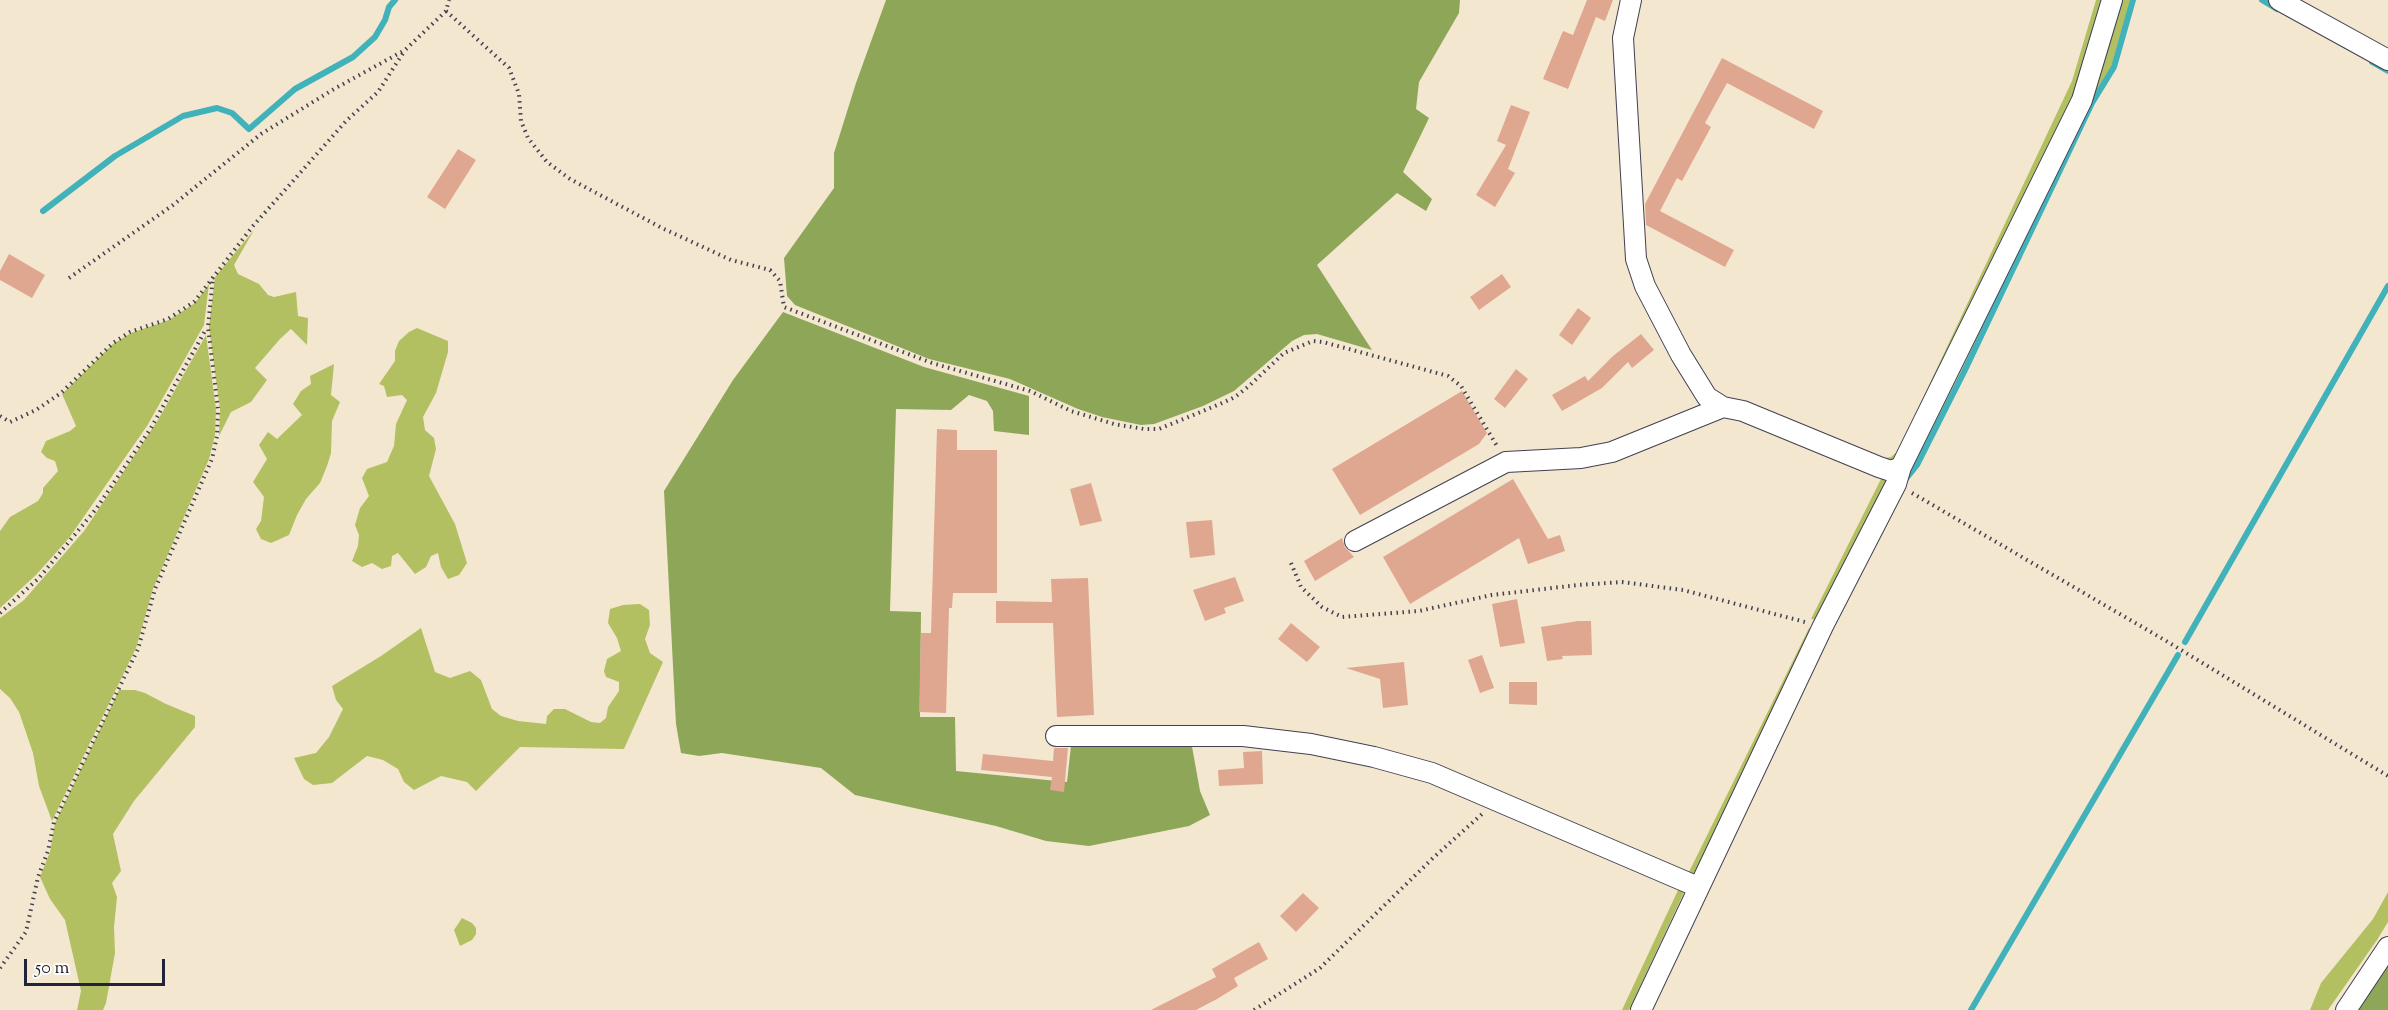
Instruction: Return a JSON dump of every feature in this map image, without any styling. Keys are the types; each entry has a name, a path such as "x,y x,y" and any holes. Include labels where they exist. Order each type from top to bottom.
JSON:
{"street":[{"path":"1631,0 1623,38 1636,259 1645,286 1682,355 1707,397 1724,407 1743,411 1899,475"},
{"path":"1641,1010 1823,626 2082,100 2112,0"},
{"path":"2278,0 2388,60"},
{"path":"1355,542 1506,462 1581,458 1612,452 1724,407"},
{"path":"1056,736 1243,736 1311,744 1374,757 1432,773 1698,887"},
{"path":"2346,1010 2388,947"}],"path":[{"path":"0,416 10,422 36,410 61,393 113,344 130,332 168,319 194,302 253,226 309,162 347,120 378,92 405,50 446,11 449,0"},
{"path":"446,11 509,68 519,94 521,121 528,138 547,162 570,179 662,228 731,260 770,270 780,280 784,307 932,363 1030,391 1071,411 1114,424 1144,429 1160,429 1235,397 1284,353 1313,341 1323,342 1448,376 1461,386 1506,462"},
{"path":"69,278 173,205 261,134 334,89 405,50"},
{"path":"0,968 26,932 54,822 138,649 155,589 212,459 217,436 218,409 208,327 213,277"},
{"path":"0,612 39,578 96,509 151,428 208,327"},
{"path":"1899,475 2388,776"},
{"path":"1291,564 1301,587 1322,608 1342,617 1419,611 1492,595 1622,582 1683,590 1823,626"},
{"path":"1254,1010 1320,968 1433,858 1498,800"}],"green space":[{"path":"886,0 1460,0 1459,13 1419,82 1416,109 1429,118 1403,172 1432,199 1426,211 1397,193 1317,265 1372,350 1317,334 1304,335 1292,341 1234,391 1203,406 1154,424 1141,425 1102,417 1078,409 1010,379 929,359 795,305 787,296 784,258 834,188 834,153"},
{"path":"2096,0 2106,0 2082,80 1900,459 1892,463 1873,460 1891,457 1898,451 2072,81"},
{"path":"2117,0 2131,0 2111,67 2091,102 1915,465 1902,478"},
{"path":"254,230 234,265 238,274 259,284 268,295 274,297 296,292 298,316 308,318 307,345 291,329 280,339 255,368 267,380 251,402 231,412 219,436 220,409 209,327 215,277"},
{"path":"209,284 204,325 147,426 69,538 36,575 0,608 0,531 10,517 38,501 43,488 58,471 55,461 47,458 41,452 46,441 76,426 62,394 113,344 131,333 169,320 195,303"},
{"path":"783,312 924,367 1029,396 1029,435 994,431 993,411 987,401 969,395 951,410 896,409 890,611 921,612 920,717 955,717 956,771 1067,782 1071,746 1191,741 1200,791 1210,815 1189,826 1089,846 1046,841 996,826 855,795 821,768 722,753 699,756 681,753 676,724 664,491 733,380"},
{"path":"417,328 448,341 448,352 436,393 423,417 425,430 434,438 436,449 429,476 455,524 467,563 459,575 448,579 441,567 438,553 431,556 426,567 415,574 398,553 392,556 391,566 382,569 372,563 362,567 352,561 358,546 359,535 355,525 360,508 369,496 362,478 367,469 387,462 394,446 396,424 407,400 402,395 387,397 384,386 379,384 395,361 395,351 399,341"},
{"path":"206,335 216,409 215,435 209,459 153,589 136,648 52,821 39,786 33,753 19,712 10,698 0,689 0,618 24,600 84,531 158,420"},
{"path":"334,364 331,395 340,402 332,421 331,453 327,466 320,483 306,499 297,515 289,535 271,543 261,539 256,529 261,521 264,497 253,482 267,459 259,445 268,432 277,439 302,415 293,404 301,391 311,384 310,376"},
{"path":"1881,479 1889,479 1819,620 1811,619"},
{"path":"640,604 649,610 650,625 645,639 650,653 663,662 624,749 520,747 476,791 467,782 441,776 414,790 404,782 398,769 383,760 367,756 332,783 313,785 304,779 294,758 316,753 329,737 343,709 336,700 332,686 421,628 435,672 450,678 470,671 481,680 492,709 501,716 518,721 546,724 547,716 554,709 565,709 591,722 600,723 606,718 608,707 619,691 619,682 606,677 604,671 607,659 621,651 617,638 608,623 610,609 623,605"},
{"path":"1809,628 1815,630 1693,880 1687,876"},
{"path":"119,690 135,690 145,693 195,716 195,727 134,801 113,834 121,871 112,883 117,897 114,927 115,953 106,1003 103,1010 77,1010 81,991 65,920 50,899 40,877 50,852 55,823"},
{"path":"1679,888 1685,890 1629,1010 1622,1010"},
{"path":"2388,892 2388,922 2377,940 2328,1010 2310,1010 2321,983 2373,919"},
{"path":"462,918 472,923 476,928 476,934 472,940 460,946 454,930"},
{"path":"2388,958 2388,1010 2355,1010"}],"building":[{"path":"1587,0 1613,0 1605,21 1596,17 1568,89 1543,79 1563,31 1573,35"},
{"path":"1722,58 1823,111 1814,129 1727,83 1705,123 1711,127 1682,181 1677,178 1660,211 1734,250 1725,267 1646,225 1645,204"},
{"path":"1511,105 1530,112 1508,169 1515,173 1495,207 1476,195 1506,145 1497,141"},
{"path":"458,149 476,160 445,209 427,197"},
{"path":"9,254 45,275 32,298 0,280 0,271"},
{"path":"1502,274 1511,287 1479,310 1470,297"},
{"path":"1578,308 1591,318 1572,345 1559,335"},
{"path":"1641,334 1654,350 1632,368 1628,362 1602,388 1562,411 1552,395 1585,376 1588,381 1613,356"},
{"path":"1516,369 1528,379 1505,408 1494,399"},
{"path":"1462,391 1487,433 1479,444 1360,515 1332,469"},
{"path":"937,429 957,430 957,450 997,450 997,593 953,593 952,608 949,608 946,713 919,712 921,633 931,633"},
{"path":"1513,479 1548,539 1560,535 1565,551 1528,564 1519,538 1410,604 1383,557"},
{"path":"1091,483 1102,521 1080,526 1070,489"},
{"path":"1212,520 1215,555 1190,558 1186,522"},
{"path":"1342,538 1345,547 1354,557 1315,581 1304,561"},
{"path":"1235,577 1244,601 1224,608 1226,613 1205,621 1193,590"},
{"path":"1088,578 1094,715 1057,717 1053,623 996,623 996,601 1052,602 1051,579"},
{"path":"1517,599 1525,643 1500,647 1492,604"},
{"path":"1591,621 1592,655 1562,656 1563,659 1547,661 1541,627"},
{"path":"1291,623 1320,647 1307,662 1278,639"},
{"path":"1482,655 1494,688 1480,693 1468,660"},
{"path":"1404,662 1408,705 1383,708 1380,679 1346,668"},
{"path":"1509,682 1537,682 1537,705 1509,704"},
{"path":"1054,748 1068,748 1064,792 1050,790 1052,777 981,770 983,754 1053,761"},
{"path":"1262,751 1263,784 1219,786 1218,770 1244,768 1243,752"},
{"path":"1303,893 1319,908 1296,932 1280,916"},
{"path":"1259,942 1268,959 1234,978 1238,986 1196,1010 1151,1010 1216,977 1212,969"}],"waterway":[{"path":"43,211 115,156 183,116 217,108 232,113 249,129 295,89 353,57 375,37 385,20 389,7 395,0"},
{"path":"1905,480 1917,465 1964,372 2092,103 2114,67 2133,0"},
{"path":"2262,0 2277,9"},
{"path":"2372,62 2388,71"},
{"path":"2185,642 2388,286"},
{"path":"1971,1010 2178,655"}]}
